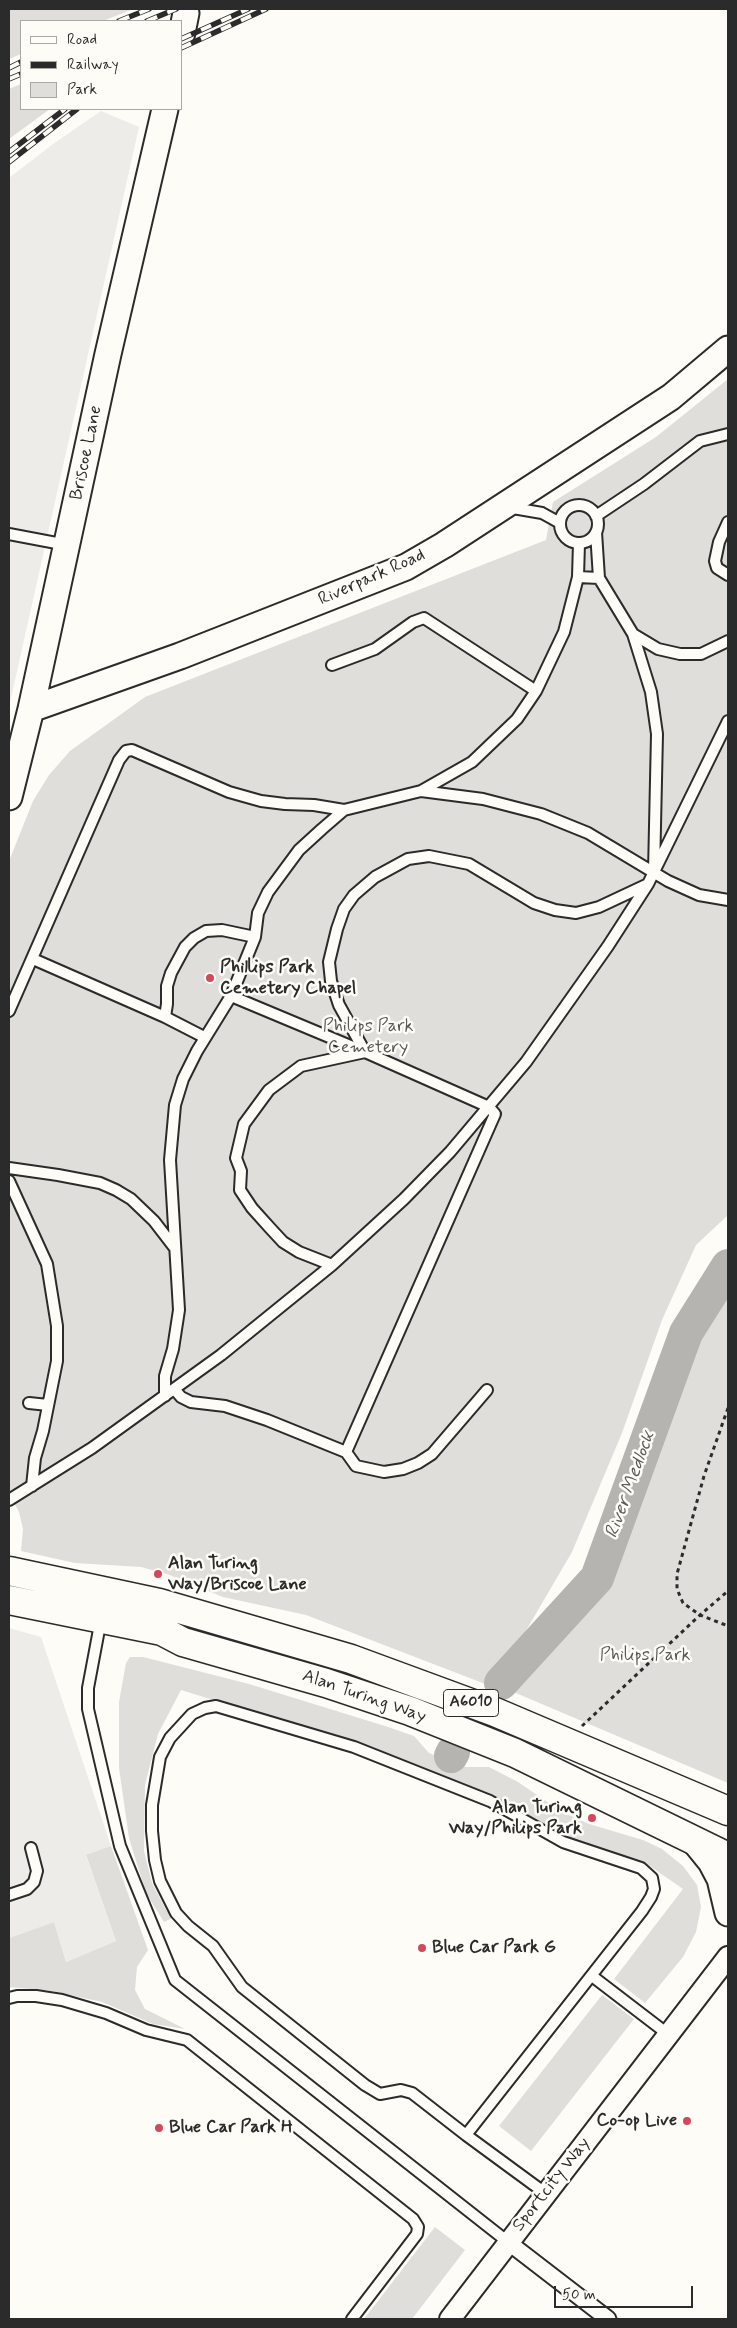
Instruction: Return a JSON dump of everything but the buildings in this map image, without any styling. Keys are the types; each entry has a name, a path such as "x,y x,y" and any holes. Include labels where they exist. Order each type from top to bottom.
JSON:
{"highway":[{"name":"Alan Turing Way","path":"9,1571 159,1603 261,1632 420,1683 495,1712 728,1811"},
{"name":"Alan Turing Way","path":"9,1600 162,1631 183,1642 326,1683 410,1711 515,1753 728,1857"}],"street":[{"name":"Briscoe Lane","path":"9,797 31,709 108,354 165,110"},
{"name":"Riverpark Road","path":"31,709 189,652 406,567 444,545 671,397 728,349"},
{"path":"694,1841 711,1862 720,1879 728,1913"},
{"name":"Sportcity Way","path":"450,2319 728,1957"},
{"path":"508,2242 608,2319"}],"lane":[{"path":"596,516 644,484 700,441 728,434"},
{"path":"560,523 565,512 576,505 587,507 596,516 599,578 633,634 651,692 657,734 654,872"},
{"path":"502,506 542,513 560,523 564,534 573,542 589,539 596,532"},
{"path":"728,522 719,542 715,561 717,568 728,576"},
{"path":"9,534 68,545"},
{"path":"9,1011 119,760 126,751 132,750 229,792 261,801 285,804 314,804 344,810 421,791 472,762 518,719 536,691 564,632 578,577 579,542"},
{"path":"578,577 599,578"},
{"path":"332,665 374,649 413,622 424,618 536,691"},
{"path":"633,634 658,649 680,654 700,654 728,641"},
{"path":"9,1500 175,1390 332,1266 404,1199 489,1107 531,1055 608,946 648,884 728,721"},
{"path":"421,791 483,800 541,814 588,833 654,872 699,894 728,900"},
{"path":"166,1396 165,1376 173,1350 179,1310 170,1160 175,1105 183,1079 204,1037 231,996 255,937 258,913 282,871 299,850 344,810"},
{"path":"365,1052 339,1005 331,980 329,962 332,945 344,909 354,895 375,878 393,867 408,859 429,856 469,864 534,903 555,910 576,913 599,907 648,884"},
{"path":"165,1017 167,1004 166,986 185,947 194,938 206,931 214,930 255,937"},
{"path":"32,959 165,1017 204,1037"},
{"path":"231,996 365,1052 489,1107 495,1114 487,1137 346,1452"},
{"path":"332,1266 299,1252 283,1242 252,1208 240,1190 241,1171 236,1158 244,1124 268,1090 302,1066 365,1052"},
{"path":"9,1168 66,1176 100,1183 116,1190 131,1199 154,1221 174,1246"},
{"path":"9,1181 47,1264 53,1290 57,1326 57,1361 43,1431 34,1458 32,1486"},
{"path":"175,1390 181,1397 191,1402 225,1406 346,1452 356,1466 384,1472 418,1463 432,1454 487,1390"},
{"path":"29,1403 48,1405"},
{"path":"102,1618 88,1688 88,1708 120,1846 175,1980 508,2242"},
{"path":"466,2135 651,1898 654,1889 652,1878 641,1868 563,1842 490,1801 362,1750 216,1706 205,1708 192,1714 170,1738 160,1757 152,1805 152,1831 160,1881 176,1913 188,1926 213,1946 242,1987 364,2086 380,2094 401,2090 412,2092 466,2135 545,2193"},
{"path":"9,1895 27,1889 34,1882 37,1871 31,1848"},
{"path":"592,1976 669,2035"},
{"path":"9,1998 36,1996 62,2000 106,2013 146,2030 187,2040 413,2219 418,2227 418,2234 352,2319"}],"path":[{"path":"728,1408 704,1476 676,1574 677,1589 683,1603 700,1615 728,1626"},
{"path":"566,1743 585,1722 728,1591"}],"shaded area":[{"path":"101,111 139,127 9,707 9,178 53,144"},
{"path":"9,1628 41,1637 111,1846 86,1856 116,1941 66,1962 54,1922 9,1938"}],"green space":[{"path":"9,9 133,9 106,20 20,20 20,54 9,59"},
{"path":"20,84 20,110 49,110 9,139 9,89"},
{"name":"Philips Park Cemetery","path":"728,379 728,1215 696,1245 662,1320 622,1433 572,1552 493,1687 306,1615 223,1597 167,1574 141,1567 75,1563 21,1551 23,1529 19,1512 9,1493 9,861 33,801 49,775 70,751 145,697 546,540 553,502 656,437"},
{"name":"Philips Park","path":"728,1271 728,1783 504,1688 601,1580 689,1333"},
{"path":"130,1657 143,1657 249,1684 414,1736 429,1753 466,1767 489,1767 518,1782 562,1812 589,1824 643,1840 662,1849 683,1866 697,1885 701,1907 696,1932 683,1957 645,2003 614,1979 683,1889 650,1866 573,1840 488,1793 396,1757 181,1690 158,1734 145,1785 144,1851 152,1883 172,1918 164,1922 146,1893 129,1838 119,1768 119,1702 126,1663"},
{"path":"111,1846 148,1950 137,1967 135,1990 145,2009 185,2029 153,2024 102,2002 52,1991 9,1987 9,1938 54,1922 66,1962 116,1941 86,1855"},
{"path":"602,1995 634,2019 531,2151 499,2126"},
{"path":"435,2227 465,2250 412,2319 364,2319"}],"waterway":[{"name":"River Medlock","path":"501,1683 597,1578 686,1333 728,1266"},
{"name":"River Medlock","path":"451,1756 453,1752"}],"railway":[{"path":"122,20 149,9"},
{"path":"149,20 176,9"},
{"path":"182,39 248,9"},
{"path":"182,48 266,9"},
{"path":"9,68 20,62"},
{"path":"9,79 20,74"},
{"path":"9,152 64,110"},
{"path":"9,162 76,110"}],"place":[{"name":"Phillips Park Cemetery Chapel","path":"210,978"},
{"name":"Alan Turing Way/Briscoe Lane","path":"158,1574"},
{"name":"Alan Turing Way/Philips Park","path":"592,1818"},
{"name":"Blue Car Park G","path":"422,1948"},
{"name":"Co-op Live","path":"687,2121"},
{"name":"Blue Car Park H","path":"159,2128"}]}
